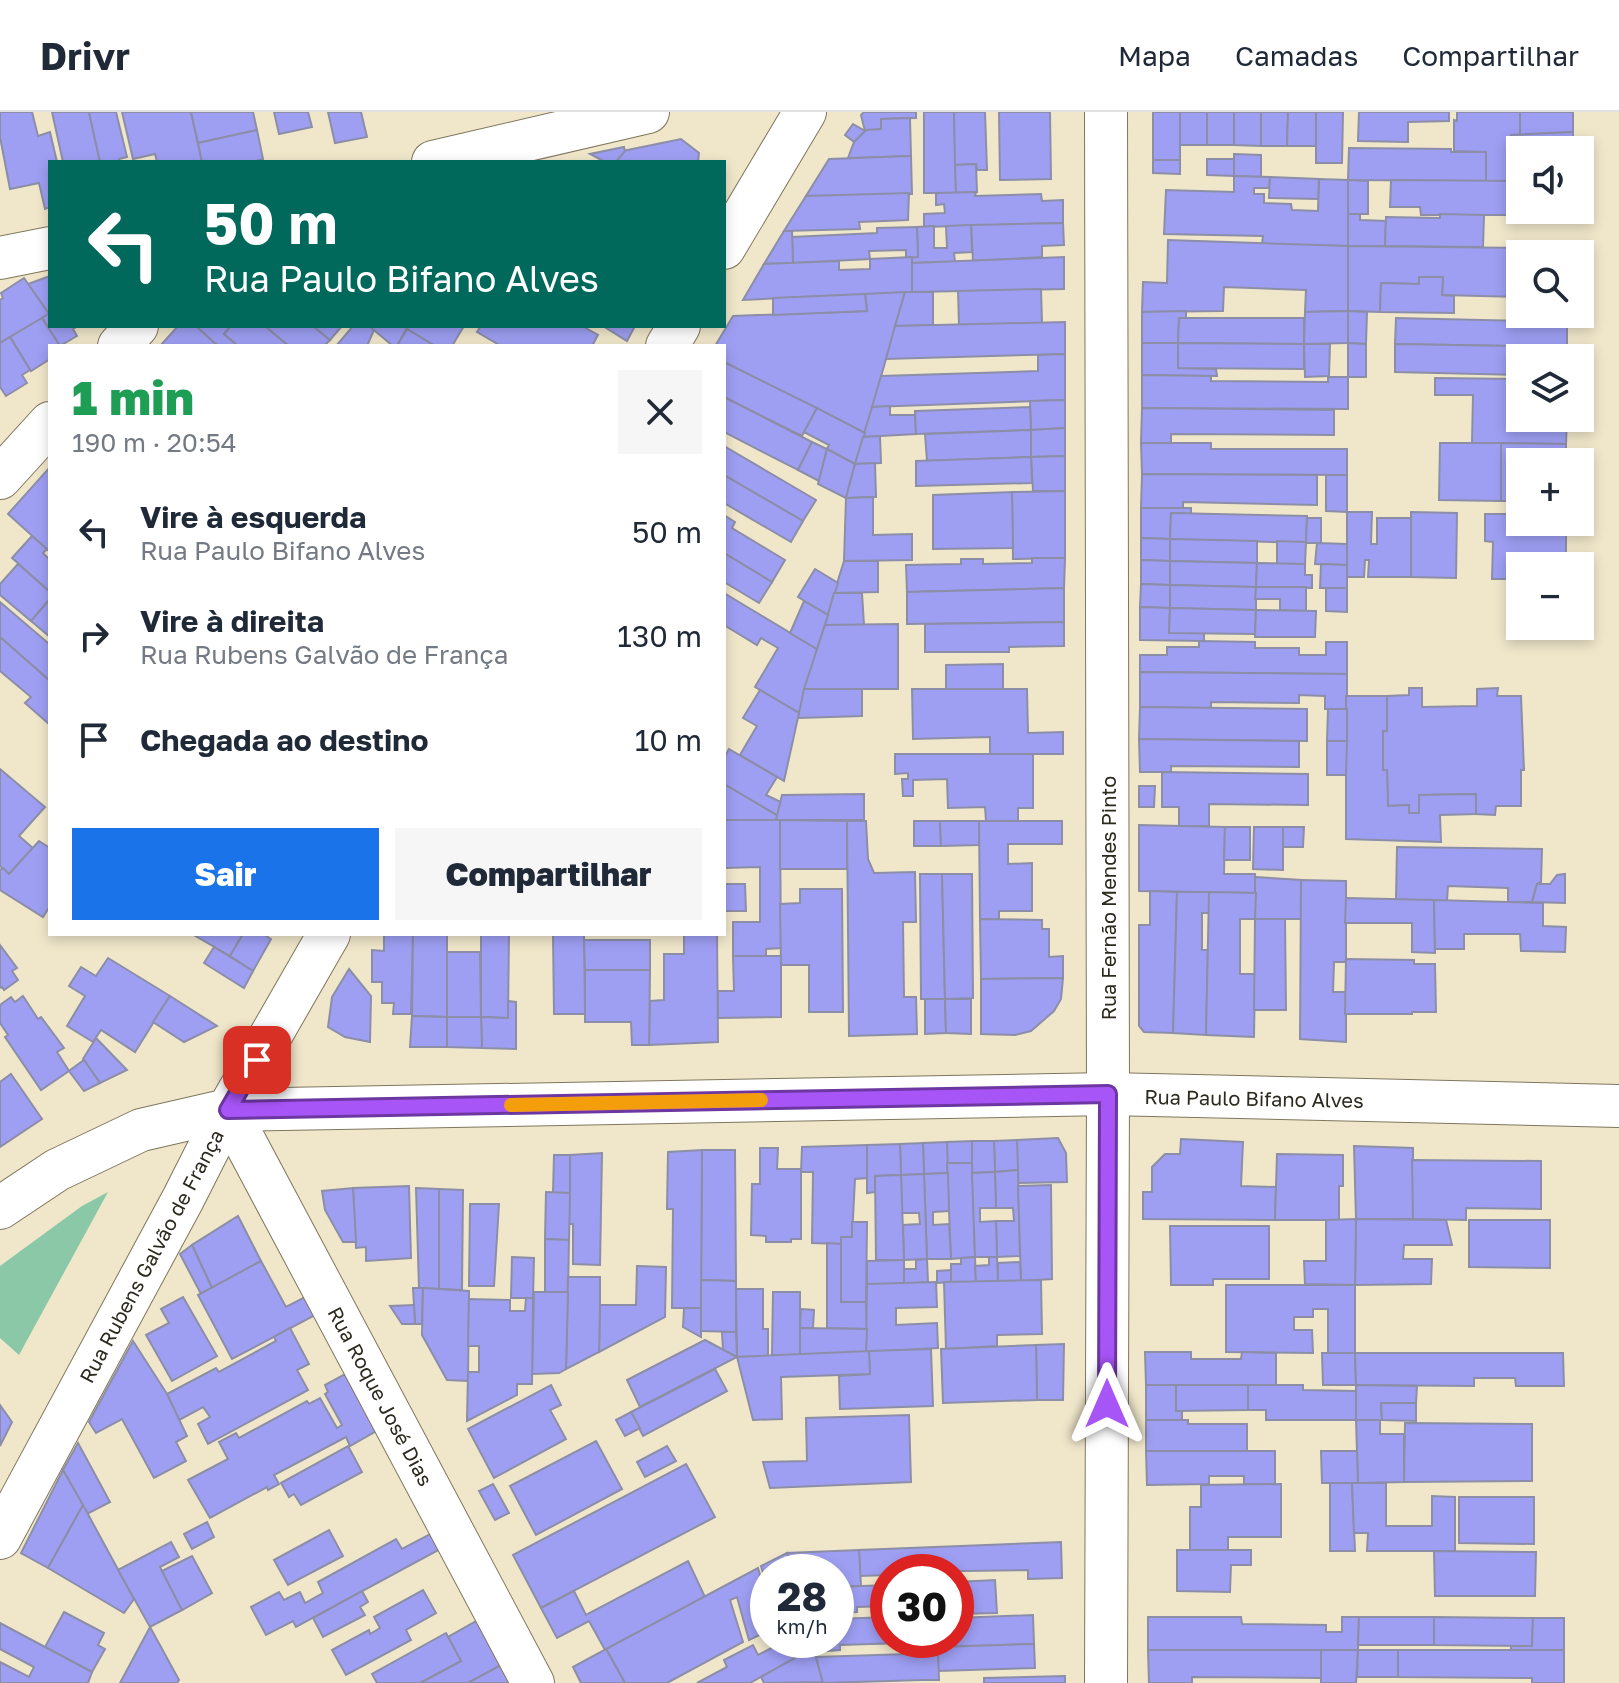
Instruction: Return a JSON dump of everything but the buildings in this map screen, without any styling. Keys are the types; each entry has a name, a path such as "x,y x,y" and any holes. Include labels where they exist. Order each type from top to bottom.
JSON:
{"street":[{"path":"442,160 648,112"},
{"path":"726,245 805,112"},
{"name":"Rua Fernão Mendes Pinto","path":"1106,112 1106,1683"},
{"path":"0,258 48,248"},
{"path":"121,344 135,328"},
{"path":"0,478 48,425"},
{"name":"Rua Rubens Galvão de França","path":"0,1538 228,1110 328,936"},
{"name":"Rua Paulo Bifano Alves","path":"0,1208 57,1170 141,1130 228,1110 1108,1094 1619,1106"},
{"name":"Rua Roque José Dias","path":"228,1110 533,1683"}],"green space":[{"path":"108,1192 19,1355 0,1338 0,1266 82,1206"}],"slow traffic":[{"path":"511,1105 761,1100"}],"route":[{"path":"257,1060 228,1110 1108,1094 1107,1404"}]}
